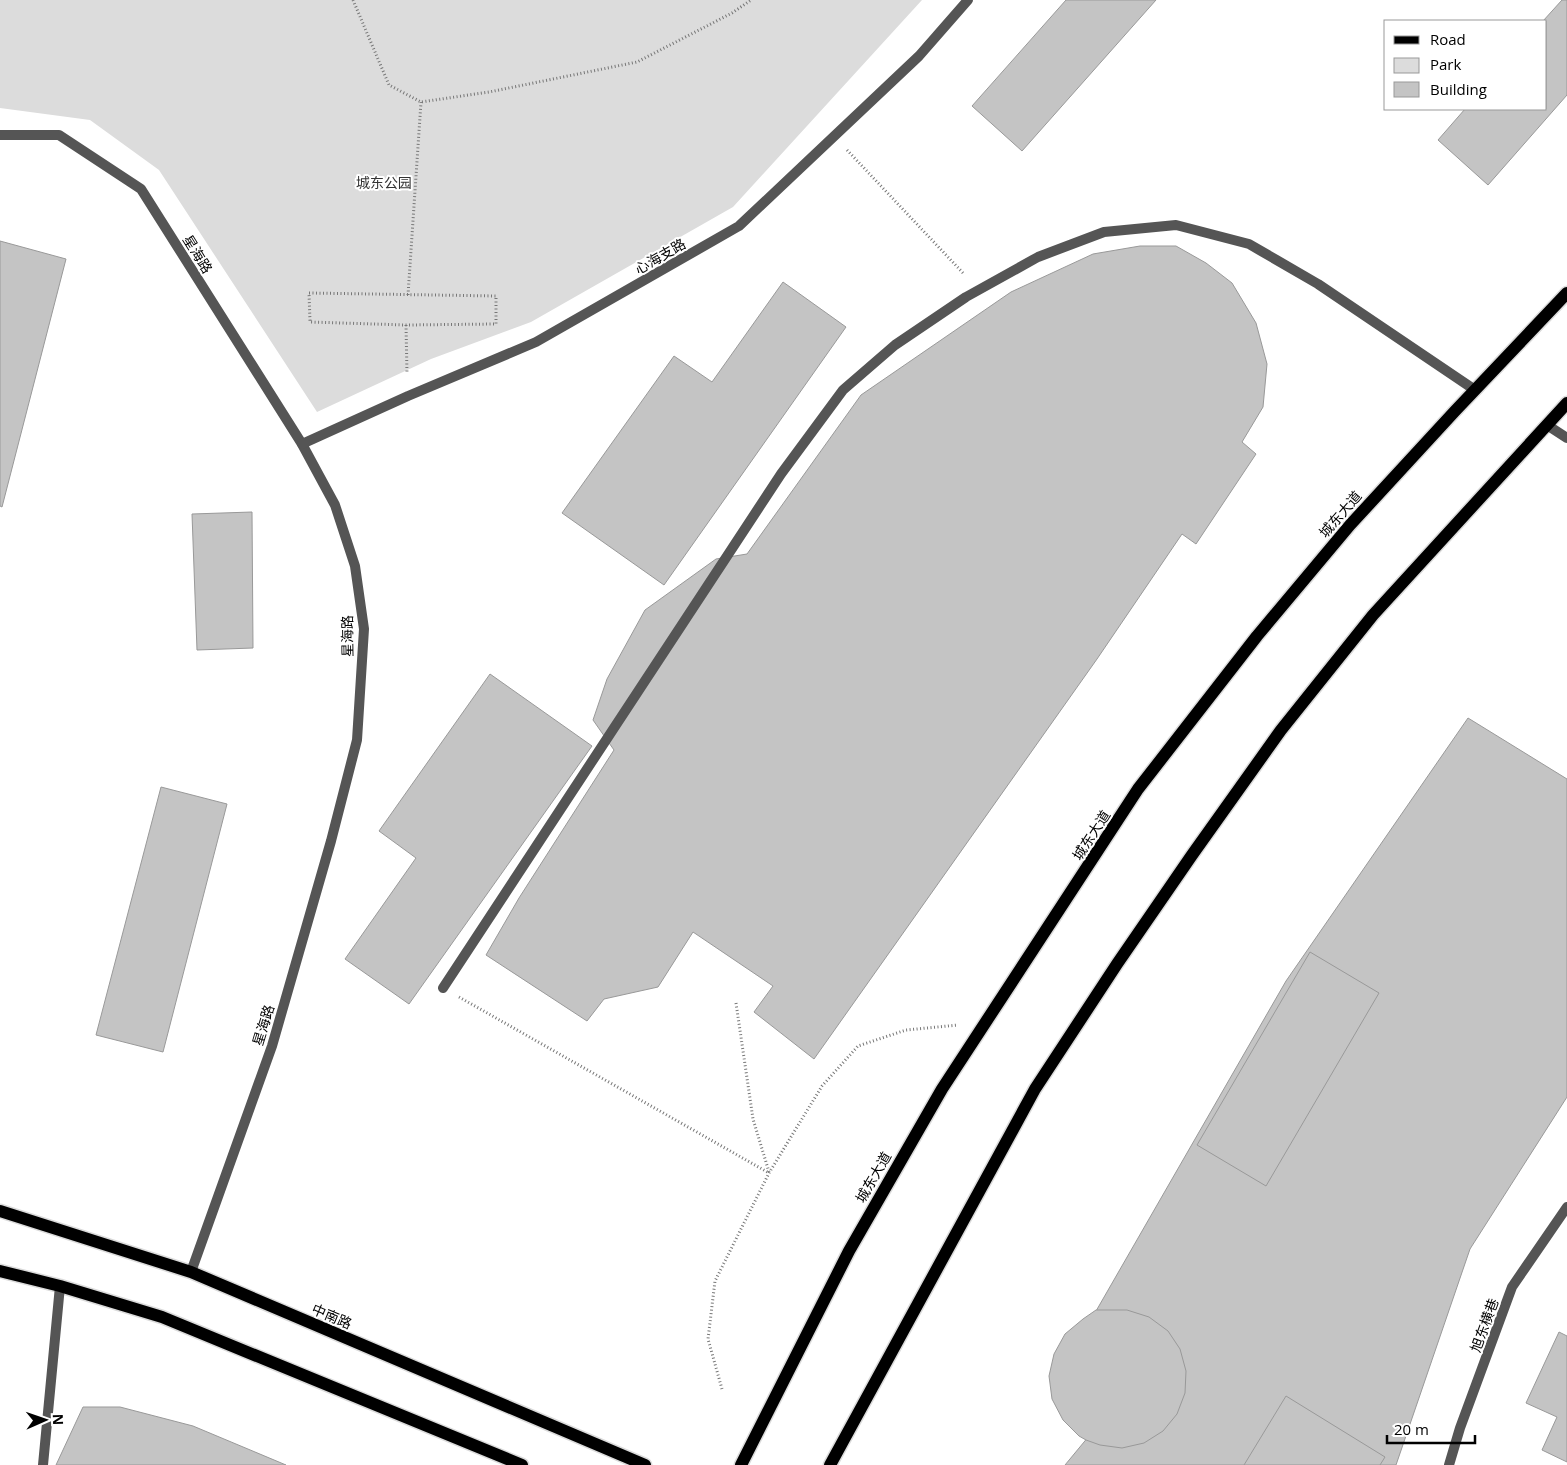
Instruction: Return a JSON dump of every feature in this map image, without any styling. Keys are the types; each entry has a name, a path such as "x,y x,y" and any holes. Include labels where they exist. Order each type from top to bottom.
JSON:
{"main road":[{"name":"城东大道","path":"741,1465 848,1251 942,1089 1138,789 1245,652 1350,525 1567,293"},
{"path":"830,1465 1035,1089 1117,964 1192,855 1281,730 1373,614 1567,403"},
{"name":"中南路","path":"0,1211 191,1272 646,1465"},
{"path":"0,1271 60,1286 162,1317 522,1465"}],"street":[{"name":"心海支路","path":"302,444 408,396 536,342 739,226 919,56 968,0"},
{"name":"星海路","path":"0,135 60,135 141,189 302,444 335,505 355,566 364,629 357,740 331,841 272,1046 191,1272"},
{"path":"443,988 781,474 843,390 895,345 966,297 1038,258 1104,232 1176,224 1249,244 1318,284 1475,390"},
{"path":"1547,425 1567,438"},
{"name":"旭东横巷","path":"1449,1465 1460,1428 1512,1287 1567,1207"},
{"path":"43,1465 60,1286"}],"path":[{"path":"354,0 389,85 421,102 489,92 637,62 732,13 751,0"},
{"path":"408,295 421,102"},
{"path":"834,136 979,290"},
{"path":"309,293 496,296 496,324 406,324 310,322 309,293"},
{"path":"406,324 408,396"},
{"path":"443,988 769,1173"},
{"path":"736,1002 753,1119 769,1173"},
{"path":"722,1390 708,1339 715,1281 769,1173 822,1086 858,1046 906,1030 986,1022"}],"green space":[{"name":"城东公园","path":"0,0 922,0 733,207 531,322 431,359 317,412 159,170 90,120 0,108"}],"building":[{"path":"1066,0 1156,0 1022,151 972,106"},
{"path":"1562,0 1567,0 1567,95 1488,185 1438,140 1464,110 1547,110 1547,20 1544,20"},
{"path":"0,241 66,259 2,507 0,506"},
{"path":"1140,246 1176,246 1206,263 1232,283 1256,323 1267,364 1263,407 1242,442 1256,454 1196,544 1182,534 1097,659 814,1059 754,1012 773,986 693,932 658,987 604,999 587,1021 486,955 519,898 614,750 593,720 607,679 645,610 716,559 747,554 861,395 1011,292 1093,254"},
{"path":"783,282 846,327 664,585 562,513 674,356 712,382"},
{"path":"252,512 253,648 197,650 192,514"},
{"path":"490,674 592,746 409,1004 345,959 416,858 379,831"},
{"path":"1468,718 1567,779 1567,1097 1470,1249 1396,1465 1065,1465 1161,1349 1092,1318 1286,981"},
{"path":"161,787 227,804 163,1052 96,1035"},
{"path":"1310,952 1379,993 1266,1186 1197,1145"},
{"path":"1096,1310 1127,1310 1149,1317 1168,1331 1180,1349 1186,1371 1185,1393 1177,1414 1163,1431 1144,1443 1122,1448 1100,1445 1086,1440 1079,1436 1063,1420 1052,1399 1049,1376 1054,1354 1065,1334"},
{"path":"1559,1332 1567,1336 1567,1462 1542,1450 1557,1417 1526,1403"},
{"path":"1286,1396 1385,1457 1380,1465 1244,1465"},
{"path":"83,1407 120,1407 193,1426 286,1465 56,1465"}]}
